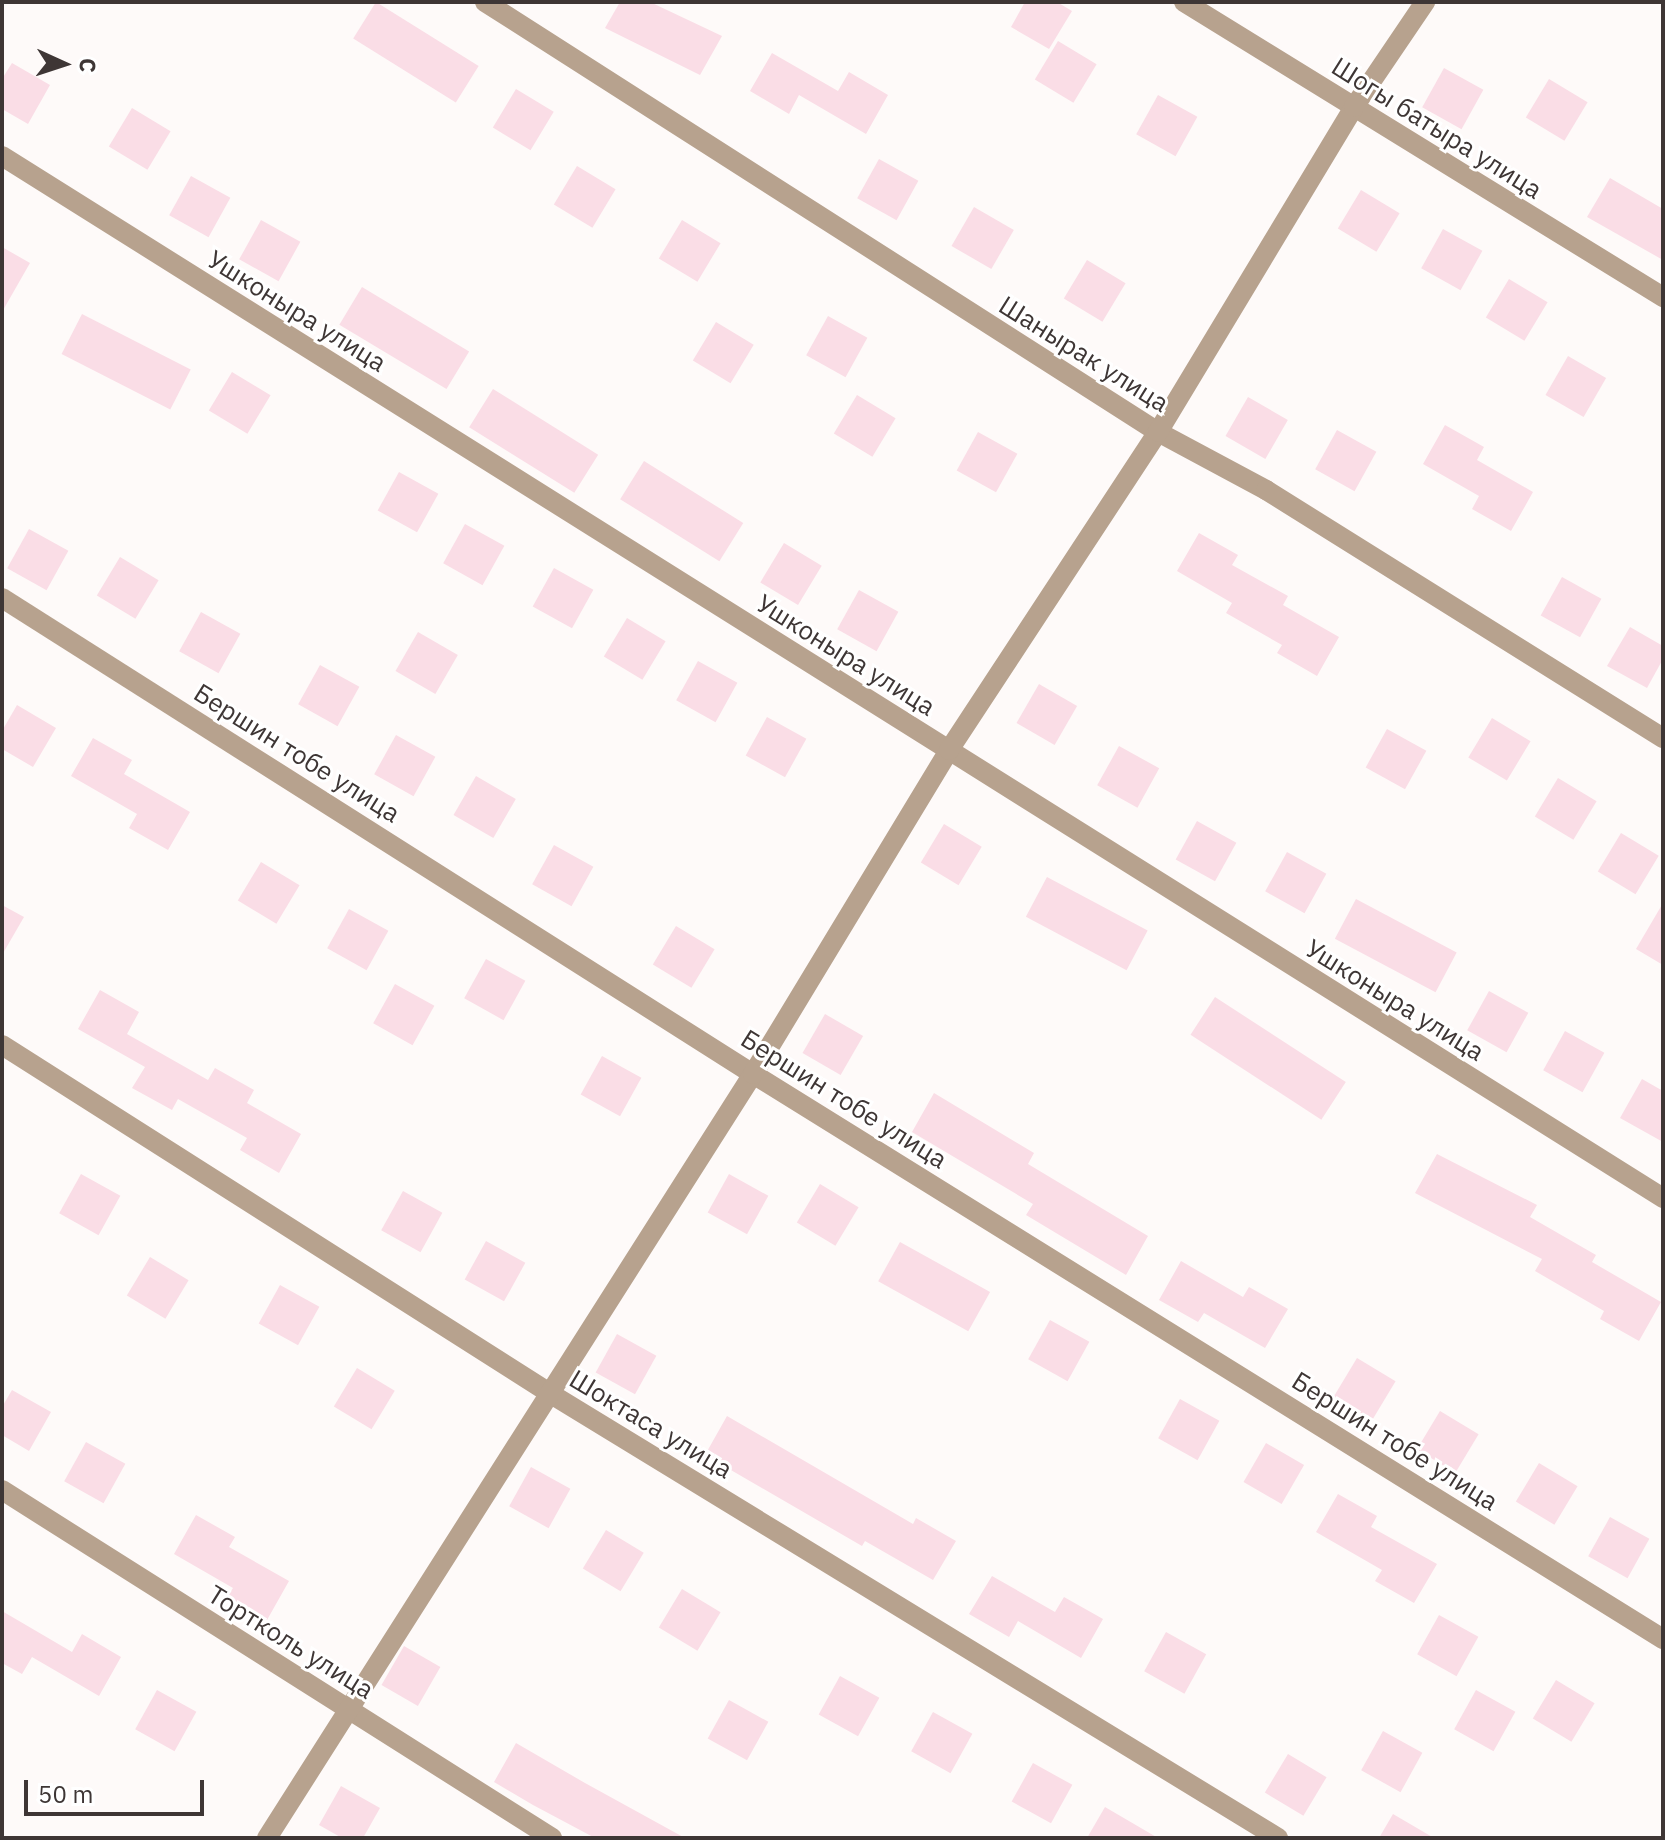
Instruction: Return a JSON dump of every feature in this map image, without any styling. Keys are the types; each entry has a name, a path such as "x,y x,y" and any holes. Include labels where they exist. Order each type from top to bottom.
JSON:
{"street":[{"name":"Шанырак улица","path":"485,2 1158,432 1266,490 1663,738"},
{"name":"Шогы батыра улица","path":"1184,2 1663,297"},
{"path":"267,1838 753,1074 949,750 1158,432 1354,107 1425,2"},
{"name":"Ушконыра улица","path":"2,156 1663,1198"},
{"name":"Бершин тобе улица","path":"2,598 753,1074 1663,1639"},
{"name":"Шоктаса улица","path":"2,1045 551,1394 1278,1838"},
{"name":"Тортколь улица","path":"2,1490 552,1838"}],"building":[{"path":"376,2 479,66 456,103 353,38"},
{"path":"620,2 650,2 722,36 700,75 605,28"},
{"path":"1025,2 1057,2 1072,11 1049,49 1011,27"},
{"path":"1058,41 1097,64 1073,103 1035,80"},
{"path":"772,53 838,91 849,72 888,95 866,134 799,95 789,114 750,91"},
{"path":"12,63 50,85 28,124 2,109 2,79"},
{"path":"1444,68 1483,90 1462,129 1422,107"},
{"path":"1549,79 1588,102 1564,141 1526,118"},
{"path":"516,89 554,112 531,150 493,128"},
{"path":"1158,95 1197,117 1176,156 1136,134"},
{"path":"132,108 171,131 147,170 109,147"},
{"path":"879,159 918,181 897,220 857,198"},
{"path":"577,166 616,189 592,228 554,205"},
{"path":"191,176 230,198 209,237 169,215"},
{"path":"1610,178 1663,209 1663,260 1587,217"},
{"path":"1361,190 1400,213 1376,252 1338,229"},
{"path":"974,207 1014,230 991,269 952,246"},
{"path":"261,220 300,242 279,281 239,259"},
{"path":"682,220 721,243 697,282 659,259"},
{"path":"1443,229 1482,251 1461,290 1421,268"},
{"path":"2,247 30,263 2,312"},
{"path":"1087,260 1126,283 1102,322 1064,299"},
{"path":"1509,279 1548,302 1524,341 1486,318"},
{"path":"362,287 469,351 446,389 339,325"},
{"path":"82,314 191,369 170,409 62,354"},
{"path":"828,316 867,338 846,377 806,355"},
{"path":"716,322 754,345 731,383 693,361"},
{"path":"1568,356 1606,378 1584,417 1546,395"},
{"path":"232,372 271,395 247,434 209,411"},
{"path":"493,389 598,455 574,493 469,427"},
{"path":"857,395 896,418 872,457 834,434"},
{"path":"1248,397 1288,420 1265,459 1226,436"},
{"path":"1445,425 1484,447 1477,460 1533,492 1511,531 1472,509 1479,496 1423,464"},
{"path":"1337,430 1376,452 1355,491 1315,469"},
{"path":"978,432 1017,454 996,492 957,470"},
{"path":"644,461 743,523 719,561 620,499"},
{"path":"399,472 438,494 417,532 378,510"},
{"path":"465,524 504,546 483,585 443,563"},
{"path":"29,529 68,551 47,590 7,568"},
{"path":"1199,533 1238,555 1232,565 1288,596 1283,605 1339,637 1317,676 1277,653 1282,645 1226,613 1232,603 1177,571"},
{"path":"784,543 822,566 798,605 760,582"},
{"path":"120,557 159,580 135,619 97,596"},
{"path":"554,568 593,590 572,628 533,606"},
{"path":"1562,577 1601,599 1580,637 1541,615"},
{"path":"859,590 898,612 877,651 837,629"},
{"path":"201,612 240,634 219,673 179,651"},
{"path":"627,618 666,641 642,680 604,657"},
{"path":"1630,627 1663,646 1663,659 1647,688 1607,666"},
{"path":"418,632 458,655 435,694 396,671"},
{"path":"698,661 737,683 716,722 676,700"},
{"path":"320,665 359,687 338,726 298,704"},
{"path":"1039,684 1077,706 1055,745 1016,723"},
{"path":"17,705 56,728 33,767 2,749 2,731"},
{"path":"767,717 806,739 785,777 746,755"},
{"path":"1492,718 1531,741 1507,781 1468,757"},
{"path":"1387,729 1426,751 1405,789 1366,767"},
{"path":"396,735 435,757 414,796 374,774"},
{"path":"93,738 132,760 124,774 190,812 168,850 129,828 137,814 71,776"},
{"path":"1119,746 1159,768 1137,808 1097,785"},
{"path":"476,776 516,799 493,838 454,815"},
{"path":"1558,778 1597,801 1573,840 1535,817"},
{"path":"1197,821 1236,843 1215,881 1176,859"},
{"path":"944,824 982,847 959,885 921,863"},
{"path":"1621,833 1659,856 1636,894 1598,872"},
{"path":"554,845 593,867 572,906 532,884"},
{"path":"1287,852 1326,874 1305,913 1265,891"},
{"path":"261,862 300,885 276,924 238,901"},
{"path":"1047,877 1148,931 1127,970 1026,917"},
{"path":"1356,899 1457,953 1436,992 1335,939"},
{"path":"1663,903 1663,965 1636,949"},
{"path":"2,905 24,917 2,955"},
{"path":"349,909 388,931 367,970 327,948"},
{"path":"676,926 715,949 691,988 653,965"},
{"path":"486,959 525,981 504,1020 464,998"},
{"path":"395,984 434,1006 413,1045 373,1023"},
{"path":"100,990 139,1012 127,1034 208,1080 215,1068 254,1090 247,1103 301,1134 279,1173 240,1150 247,1138 178,1099 172,1110 132,1088 145,1067 78,1029"},
{"path":"1489,991 1528,1013 1507,1052 1467,1030"},
{"path":"1215,997 1346,1082 1321,1120 1190,1035"},
{"path":"825,1014 863,1036 841,1075 802,1053"},
{"path":"1565,1031 1604,1053 1583,1092 1543,1070"},
{"path":"602,1056 641,1078 620,1116 581,1094"},
{"path":"1642,1079 1663,1091 1663,1142 1620,1118"},
{"path":"934,1093 1034,1153 1028,1164 1148,1236 1126,1275 1026,1215 1033,1204 912,1132"},
{"path":"1437,1154 1537,1205 1530,1217 1596,1255 1592,1262 1661,1302 1639,1341 1600,1319 1604,1311 1535,1271 1542,1259 1415,1193"},
{"path":"81,1174 120,1196 99,1235 59,1213"},
{"path":"729,1174 768,1196 747,1234 708,1212"},
{"path":"820,1184 859,1207 835,1246 797,1223"},
{"path":"403,1191 442,1213 421,1252 381,1230"},
{"path":"486,1241 525,1263 504,1301 465,1279"},
{"path":"900,1242 990,1292 968,1331 878,1281"},
{"path":"150,1257 189,1280 165,1319 127,1296"},
{"path":"1181,1261 1243,1297 1249,1287 1288,1309 1265,1348 1204,1313 1198,1322 1159,1300"},
{"path":"280,1285 319,1307 298,1345 259,1323"},
{"path":"1050,1320 1089,1342 1068,1381 1028,1359"},
{"path":"617,1334 656,1356 635,1394 596,1372"},
{"path":"1357,1358 1396,1381 1372,1420 1334,1397"},
{"path":"357,1368 395,1391 372,1429 334,1407"},
{"path":"12,1390 51,1412 29,1451 2,1435 2,1407"},
{"path":"1180,1399 1219,1421 1198,1460 1158,1438"},
{"path":"1440,1411 1479,1434 1455,1473 1417,1450"},
{"path":"727,1416 913,1524 916,1518 956,1541 933,1580 865,1541 862,1546 705,1455"},
{"path":"86,1442 125,1464 104,1503 64,1481"},
{"path":"1266,1443 1304,1465 1282,1504 1244,1482"},
{"path":"1539,1463 1578,1486 1554,1525 1516,1502"},
{"path":"531,1467 570,1489 549,1528 509,1506"},
{"path":"1338,1494 1377,1516 1371,1527 1437,1564 1414,1603 1375,1581 1382,1570 1316,1532"},
{"path":"196,1515 235,1537 229,1547 289,1581 267,1620 227,1597 233,1588 174,1554"},
{"path":"1610,1517 1649,1539 1628,1578 1588,1556"},
{"path":"606,1530 644,1553 621,1591 583,1569"},
{"path":"992,1576 1055,1612 1064,1597 1103,1619 1081,1658 1018,1621 1009,1637 969,1614"},
{"path":"682,1589 721,1612 697,1651 659,1628"},
{"path":"2,1611 72,1652 82,1634 121,1657 99,1696 32,1657 22,1674 2,1663"},
{"path":"1439,1615 1478,1637 1457,1676 1417,1654"},
{"path":"1166,1632 1206,1654 1184,1694 1144,1671"},
{"path":"404,1646 440,1667 418,1706 382,1685"},
{"path":"840,1676 879,1698 858,1736 819,1714"},
{"path":"1556,1680 1595,1703 1571,1742 1533,1719"},
{"path":"157,1690 196,1712 175,1751 135,1729"},
{"path":"1476,1690 1515,1712 1494,1751 1454,1729"},
{"path":"729,1700 768,1722 747,1760 708,1738"},
{"path":"933,1712 972,1734 951,1773 911,1751"},
{"path":"1383,1731 1422,1753 1401,1792 1361,1770"},
{"path":"516,1743 685,1838 595,1838 533,1805 494,1782"},
{"path":"1288,1754 1327,1777 1303,1816 1265,1793"},
{"path":"1033,1763 1072,1785 1051,1823 1012,1801"},
{"path":"341,1786 380,1808 363,1838 342,1838 319,1825"},
{"path":"1105,1807 1158,1838 1087,1838"},
{"path":"1393,1814 1434,1838 1379,1838"}]}
